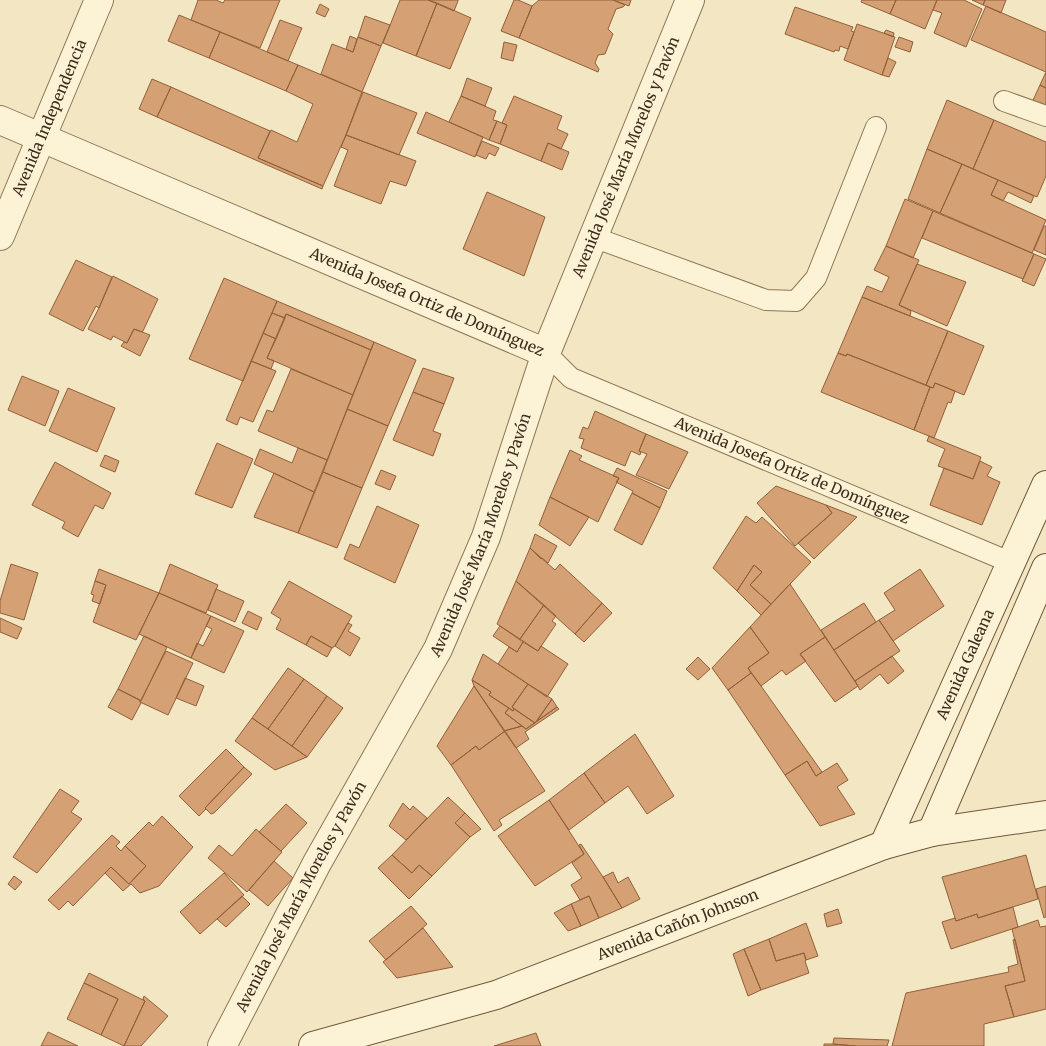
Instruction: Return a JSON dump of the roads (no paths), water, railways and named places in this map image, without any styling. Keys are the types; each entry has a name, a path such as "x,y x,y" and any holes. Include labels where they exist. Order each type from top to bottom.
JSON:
{"street":[{"name":"Avenida Independencia","path":"0,236 99,0"},
{"name":"Avenida José María Morelos y Pavón","path":"222,1046 317,863 438,649 486,537 546,353 690,0"},
{"name":"Avenida Josefa Ortiz de Domínguez","path":"0,120 546,353"},
{"name":"Avenida Galeana","path":"884,845 1046,484"},
{"path":"932,832 1046,568"},
{"name":"Avenida Cañón Johnson","path":"313,1046 496,995 884,845 932,832 1046,815"}],"lane":[{"path":"1004,101 1046,116"},
{"path":"593,237 766,300 796,301 816,278 876,126"},
{"name":"Avenida Josefa Ortiz de Domínguez","path":"546,353 571,378 1012,563"}]}
